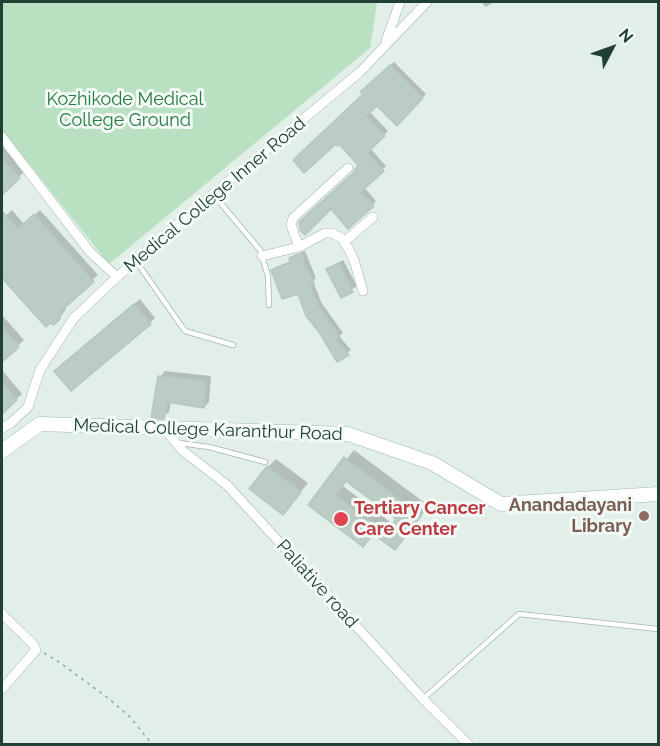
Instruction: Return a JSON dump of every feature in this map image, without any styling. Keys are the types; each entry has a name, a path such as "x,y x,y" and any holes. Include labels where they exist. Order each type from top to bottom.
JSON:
{"main road":[{"name":"Medical College Karanthur Road","path":"2,451 40,424 348,434 432,463 501,504 658,494"}],"street":[{"name":"Medical College Inner Road","path":"2,138 90,252 117,277 360,72 385,47 400,2"},
{"path":"385,47 427,2"},
{"path":"298,247 291,225 294,218 348,168"},
{"path":"344,242 373,216"},
{"path":"262,256 298,247 325,233 332,233 344,242 354,260 363,291"},
{"path":"2,428 28,407 40,370 74,319 117,277"},
{"name":"Paliative road","path":"163,427 183,452 227,485 423,699 468,744"},
{"path":"2,614 33,644 36,650 2,689"}],"lane":[{"path":"213,194 260,250 268,276 269,305"},
{"path":"136,261 185,331 233,345"},
{"path":"176,443 209,447 265,462"},
{"path":"423,699 519,614 658,629"}],"path":[{"path":"35,649 59,662 108,699 129,717 152,744"}],"green space":[{"name":"Kozhikode Medical College Ground","path":"2,2 377,2 370,48 109,264 2,130"}],"building":[{"path":"390,65 423,98 397,126 377,106 366,116 385,136 367,153 384,171 361,192 374,206 348,229 331,209 305,235 300,230 299,222 353,173 358,165 339,144 338,146 336,144 304,173 293,160 363,94 360,92"},
{"path":"2,158 20,178 2,195"},
{"path":"2,211 18,229 34,214 94,282 62,310 60,319 54,325 50,323 46,327 2,278"},
{"path":"302,253 314,282 310,284 318,305 340,337 336,339 349,355 337,362 319,332 306,316 298,294 282,299 271,270 290,262 289,258"},
{"path":"339,263 353,292 341,298 326,269"},
{"path":"134,304 151,324 71,391 54,371"},
{"path":"2,327 19,347 2,362"},
{"path":"158,376 206,381 204,408 167,402 164,419 151,418"},
{"path":"2,382 17,400 2,414"},
{"path":"344,457 421,516 395,550 373,534 363,547 308,505","holes":["346,481 396,519 385,533 335,495"]},
{"path":"267,466 301,492 283,515 249,489"}],"place":[{"name":"Anandadayani Library","path":"644,516"},
{"name":"Tertiary Cancer Care Center","path":"341,519"}]}
